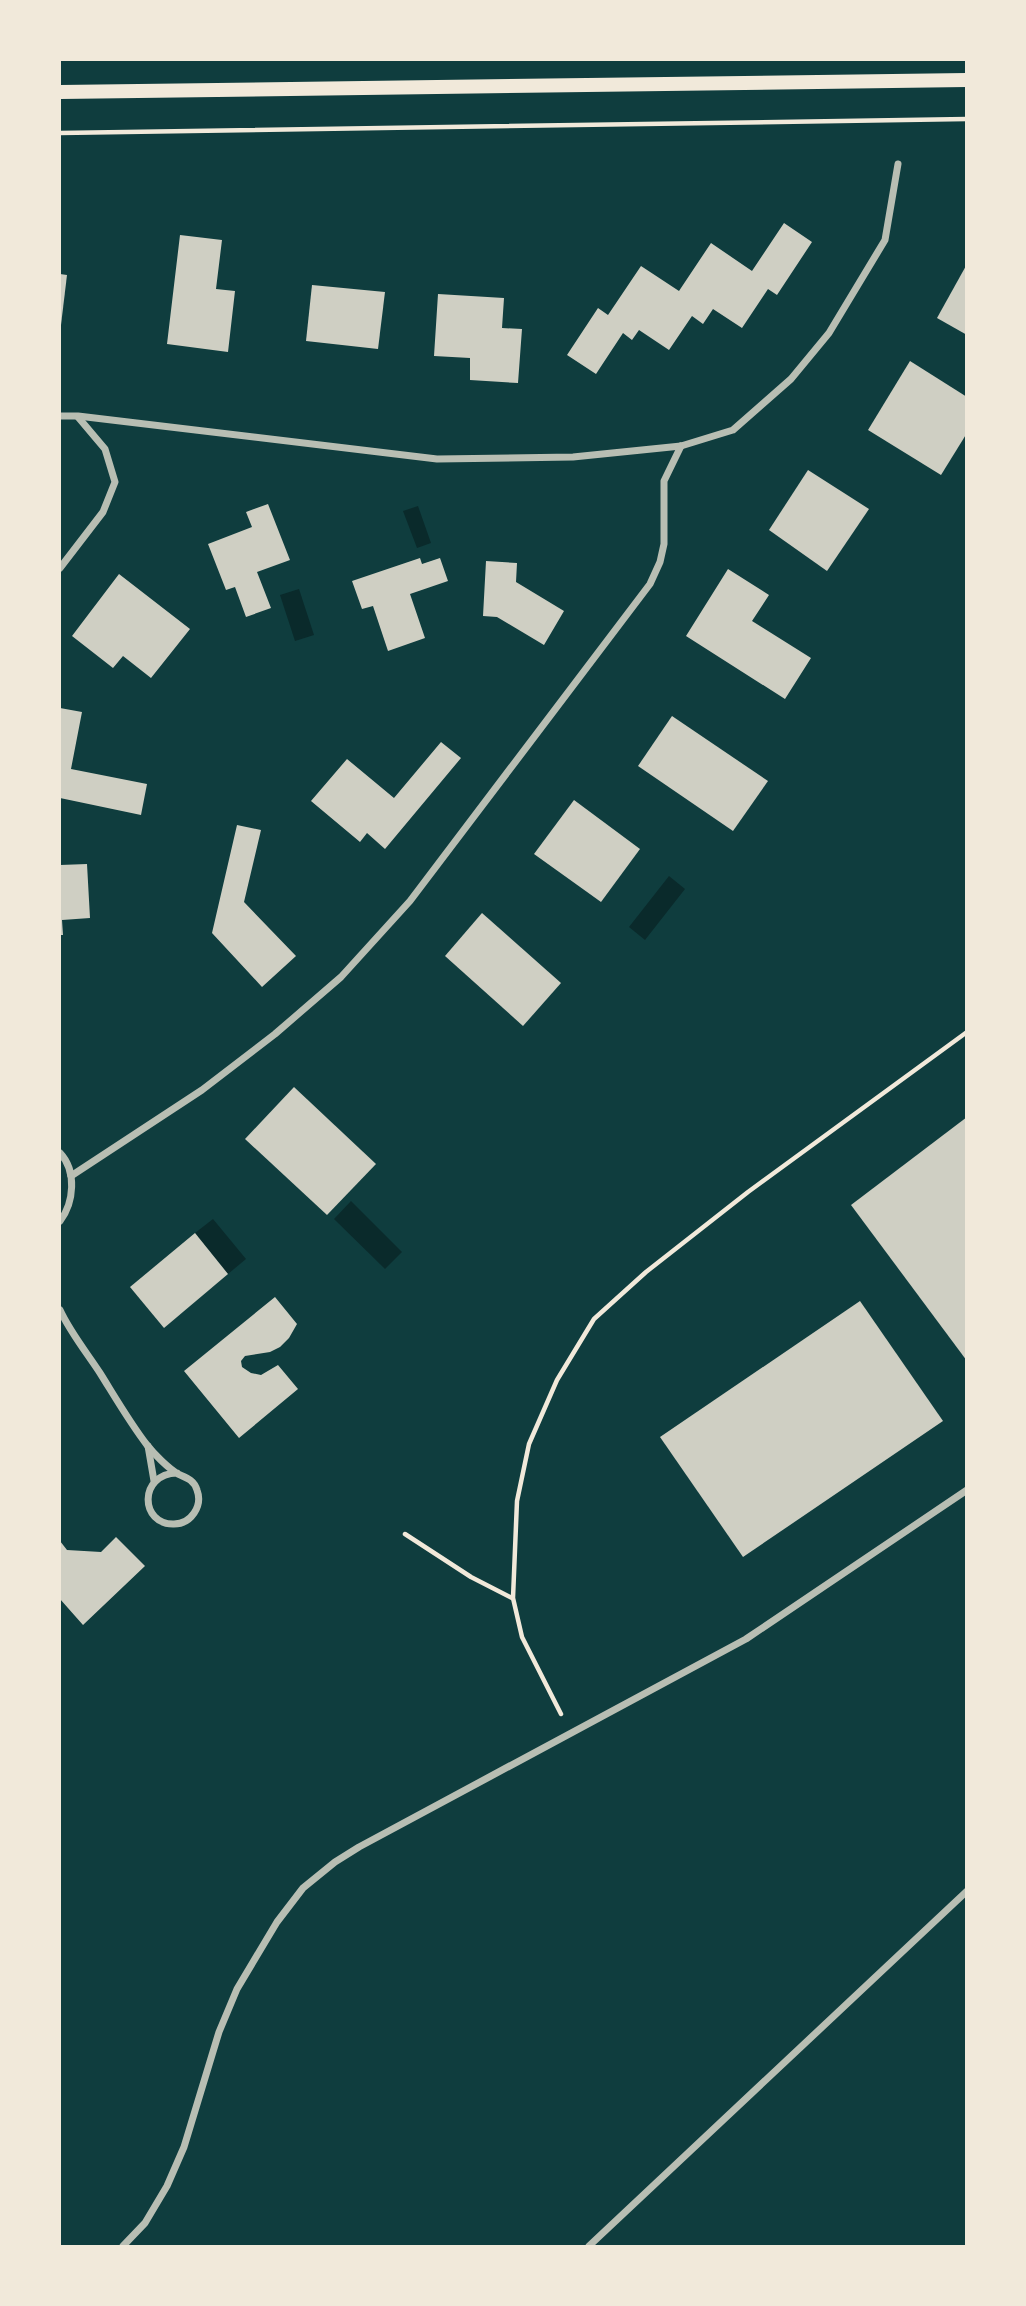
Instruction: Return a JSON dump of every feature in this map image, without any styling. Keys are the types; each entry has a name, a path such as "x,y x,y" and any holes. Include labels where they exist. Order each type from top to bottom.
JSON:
{"main road":[{"path":"60,92 967,80"}],"street":[{"path":"60,416 437,459 573,457 681,446 733,430 791,379 829,332 885,240 898,164"},
{"path":"60,568 103,512 116,482 105,449 78,416"},
{"path":"71,1176 202,1090 275,1034 341,977 410,901 650,584 660,562 664,544 664,481 681,446"},
{"path":"60,1153 71,1176 71,1195 60,1221"},
{"path":"60,1310 148,1446 177,1473 192,1481 199,1496 195,1512 182,1523 165,1523 152,1512 148,1505 148,1496 155,1481 161,1476 177,1473"},
{"path":"148,1446 155,1481"},
{"path":"123,2246 145,2222 167,2186 184,2147 211,2057 237,1989 277,1922 303,1888 359,1847 746,1639 967,1490"},
{"path":"589,2246 967,1891"}],"path":[{"path":"60,133 967,119"},
{"path":"570,1734 522,1637 513,1598 517,1501 528,1444 557,1380 594,1318 646,1272 748,1192 967,1032"},
{"path":"405,1534 471,1577 513,1598"}],"water":[{"path":"418,506 431,543 417,548 403,511"},
{"path":"299,589 314,635 295,641 280,595"},
{"path":"669,876 685,889 645,940 629,927"},
{"path":"351,1201 402,1252 385,1269 334,1219"},
{"path":"213,1219 246,1259 228,1274 195,1233"}],"building":[{"path":"784,223 812,242 777,295 768,289 742,328 713,309 703,324 692,316 669,350 639,330 632,340 623,333 596,374 567,355 598,308 608,315 641,266 679,291 711,243 752,271"},
{"path":"180,235 222,240 216,289 235,291 228,352 167,344"},
{"path":"967,264 967,335 937,318"},
{"path":"60,274 67,275 61,325 60,324"},
{"path":"312,285 385,292 378,349 306,341"},
{"path":"438,294 504,298 502,328 522,329 518,383 470,380 470,358 434,356"},
{"path":"910,361 967,397 967,433 941,475 868,430"},
{"path":"808,470 869,509 827,571 769,530"},
{"path":"268,504 290,560 257,572 271,608 246,617 235,587 226,590 208,544 252,527 246,512"},
{"path":"420,558 422,564 440,558 448,581 410,594 425,638 388,651 373,606 362,609 352,581"},
{"path":"486,561 517,563 516,582 564,611 544,645 497,617 483,616"},
{"path":"728,569 769,595 752,621 811,658 785,699 686,636"},
{"path":"119,574 190,629 151,678 123,656 113,668 72,636"},
{"path":"60,708 82,712 71,769 147,784 141,815 60,798"},
{"path":"672,716 768,781 733,831 638,766"},
{"path":"441,742 461,758 385,849 367,833 360,842 311,801 347,759 394,798"},
{"path":"574,800 640,849 601,902 534,854"},
{"path":"237,825 261,830 244,902 296,956 262,987 212,933"},
{"path":"87,864 90,918 62,920 63,935 60,935 60,865"},
{"path":"482,913 561,983 523,1026 445,956"},
{"path":"294,1087 376,1164 327,1215 245,1139"},
{"path":"967,1117 967,1361 851,1205"},
{"path":"195,1233 228,1274 164,1328 130,1287"},
{"path":"275,1297 297,1324 280,1347 270,1352 245,1356 241,1361 242,1367 261,1375 278,1365 298,1389 239,1438 184,1371"},
{"path":"860,1301 943,1421 743,1557 660,1437"},
{"path":"116,1537 145,1566 83,1625 60,1599 60,1541 67,1550 101,1552"}]}
